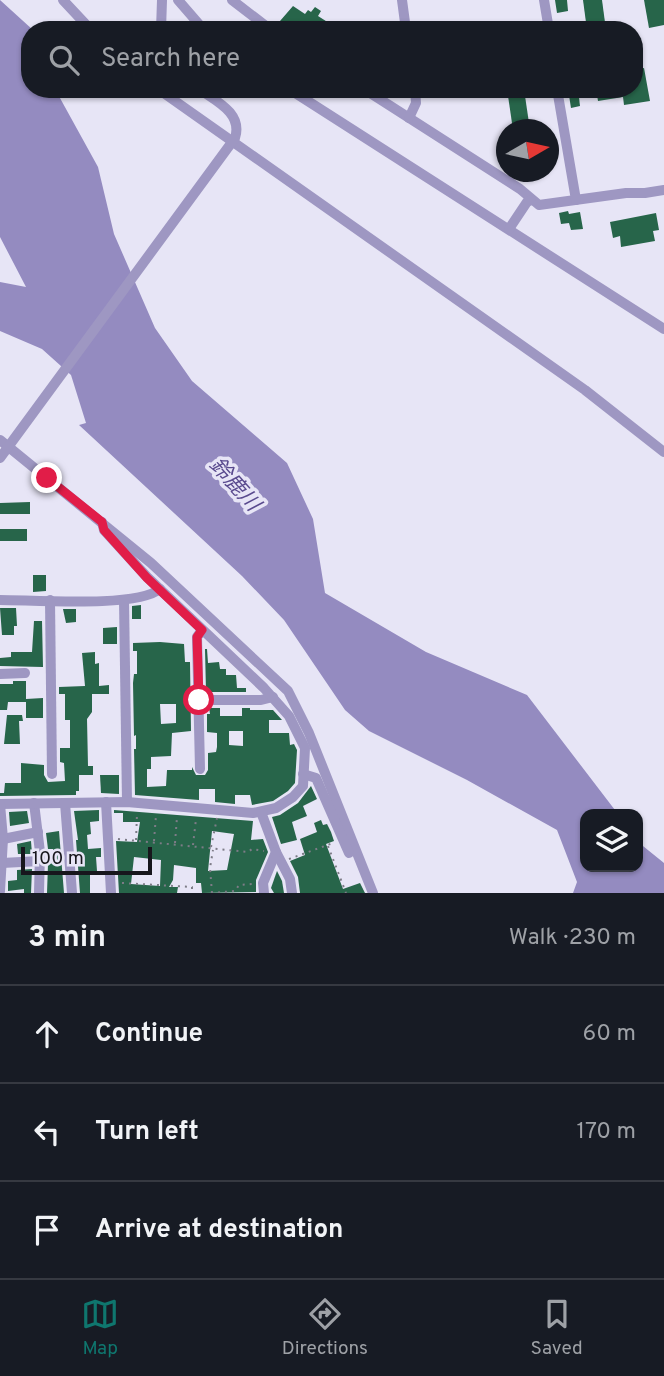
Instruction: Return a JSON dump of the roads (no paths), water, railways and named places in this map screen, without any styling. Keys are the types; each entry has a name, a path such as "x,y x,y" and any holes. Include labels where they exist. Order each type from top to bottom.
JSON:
{"street":[{"path":"63,0 83,21"},
{"path":"161,21 162,0"},
{"path":"178,0 196,21"},
{"path":"232,0 259,21"},
{"path":"402,0 406,21"},
{"path":"544,0 548,21"},
{"path":"170,98 585,390 664,452"},
{"path":"0,458 7,442 232,144 238,131 231,112 212,98"},
{"path":"304,98 511,226 664,329"},
{"path":"378,98 520,189 529,201 539,205 626,192 664,190"},
{"path":"410,118 416,98"},
{"path":"559,98 576,200"},
{"path":"511,226 529,201"},
{"path":"7,442 201,607 288,691 309,733 373,893"},
{"path":"0,891 0,804 132,802 261,813 276,808 293,797 303,786 305,748 289,716 273,697 160,589 104,530 102,522"},
{"path":"0,600 124,600 154,594 160,589"},
{"path":"50,600 52,774"},
{"path":"124,600 132,802"},
{"path":"201,769 197,637 202,630"},
{"path":"0,674 26,673"},
{"path":"199,700 261,700 273,697"},
{"path":"303,774 316,778 349,853"},
{"path":"106,802 111,888"},
{"path":"34,803 40,861 39,893"},
{"path":"65,803 72,893"},
{"path":"261,813 292,893"},
{"path":"2,840 38,832"},
{"path":"263,888 279,857"},
{"path":"2,863 40,861"}],"water":[{"name":"鈴鹿川","path":"0,0 23,21 21,98 60,98 98,167 114,234 155,328 192,381 287,463 313,519 325,593 426,652 527,695 614,809 580,809 580,872 643,872 643,846 664,863 664,893 573,893 577,882 557,830 467,780 369,731 345,710 284,620 242,576 79,425 86,423 71,375 42,349 0,331 0,282 26,287 0,237"}]}
